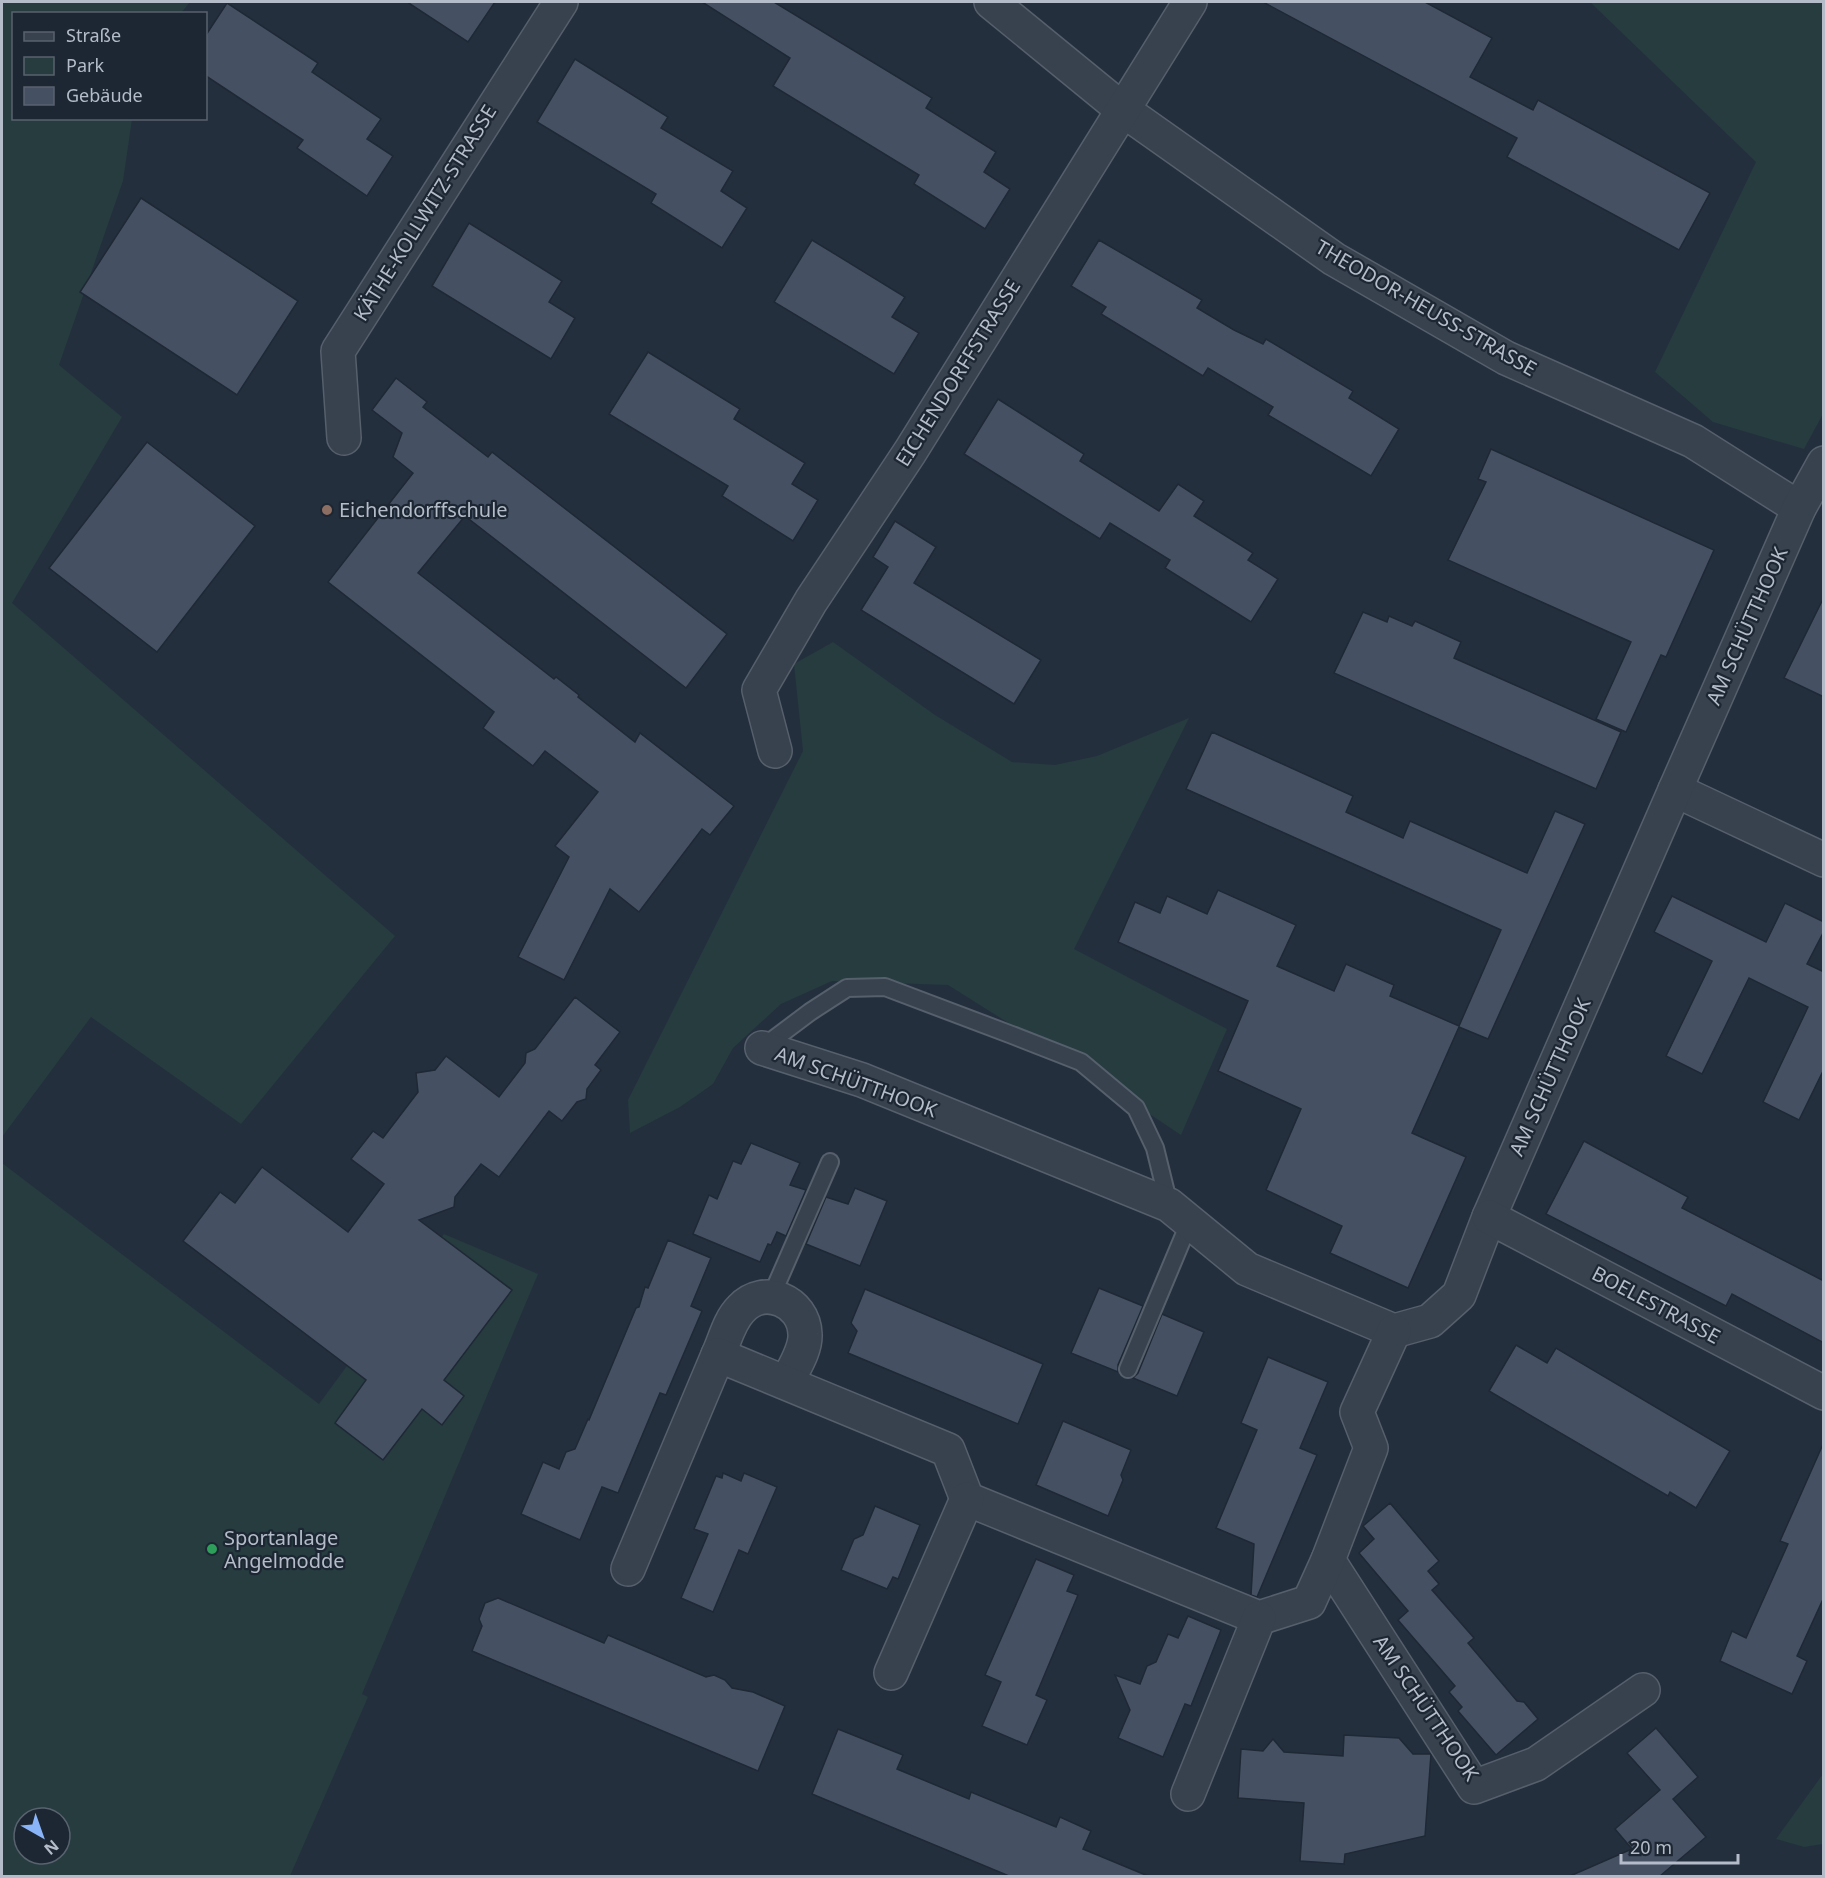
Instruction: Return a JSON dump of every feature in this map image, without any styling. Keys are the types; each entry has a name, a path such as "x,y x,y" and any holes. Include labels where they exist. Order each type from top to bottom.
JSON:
{"street":[{"name":"KÄTHE-KOLLWITZ-STRASSE","path":"344,438 338,351 561,2"},
{"name":"THEODOR-HEUSS-STRASSE","path":"991,2 1123,110 1334,260 1506,358 1693,441 1799,508"},
{"name":"EICHENDORFFSTRASSE","path":"775,751 759,690 811,601 916,444 1190,2"},
{"name":"AM SCHÜTTHOOK","path":"762,1048 862,1080 1180,1213 1247,1269 1394,1331 1430,1321 1459,1295 1489,1217 1675,790 1799,508 1824,463"},
{"path":"1675,790 1824,860"},
{"name":"BOELESTRASSE","path":"1489,1217 1824,1393"},
{"path":"628,1569 733,1320 748,1302 759,1298 782,1299 800,1315 804,1325 803,1349 788,1382"},
{"path":"967,1499 1258,1618 1309,1602 1328,1560 1371,1448 1357,1412 1394,1331"},
{"path":"718,1355 948,1450 967,1499 891,1673"},
{"name":"AM SCHÜTTHOOK","path":"1328,1560 1473,1787 1536,1764 1643,1690"},
{"path":"1188,1794 1258,1618"}],"lane":[{"name":"AM SCHÜTTHOOK","path":"762,1048 810,1012 848,988 885,987 1081,1062 1136,1108 1155,1148 1180,1213"},
{"path":"771,1297 830,1162"},
{"path":"1128,1370 1180,1213"}],"green space":[{"path":"2,2 190,2 182,12 12,12 12,120 132,120 123,181 59,365 122,417 12,603 395,936 241,1124 91,1017 2,1137"},
{"path":"1590,2 1823,2 1824,412 1804,449 1713,422 1655,372 1756,162"},
{"path":"833,642 935,715 1012,762 1055,765 1097,756 1189,718 1074,949 1227,1029 1181,1135 948,985 832,981 781,1004 733,1048 713,1084 680,1107 630,1133 628,1100 803,751 794,664"},
{"name":"Sportanlage Angelmodde","path":"2,1163 319,1404 444,1234 538,1274 362,1694 368,1697 290,1876 2,1876"},
{"path":"1823,1774 1823,1844 1804,1847 1776,1839"}],"building":[{"path":"407,2 495,2 468,42"},
{"path":"702,2 774,2 932,98 926,108 996,152 984,172 1010,189 985,229 914,184 919,175 773,86 790,58"},
{"path":"1263,2 1425,2 1492,38 1470,77 1533,110 1538,100 1710,193 1679,250 1507,157 1517,138"},
{"path":"227,3 318,63 312,72 381,119 367,139 393,156 367,196 297,148 303,140 207,77 207,33"},
{"path":"575,59 668,117 661,128 733,171 721,191 747,208 722,248 651,203 656,194 537,122"},
{"path":"141,198 298,301 237,395 80,292"},
{"path":"469,223 562,281 549,302 575,318 551,359 432,286"},
{"path":"812,240 905,297 892,317 919,333 894,374 774,302"},
{"path":"1099,240 1202,300 1197,308 1234,330 1263,344 1266,339 1353,391 1349,398 1399,429 1371,476 1268,415 1273,407 1208,368 1203,376 1101,314 1106,307 1071,286"},
{"path":"648,352 740,409 734,419 805,463 792,484 818,500 793,541 722,496 728,486 609,414"},
{"path":"396,378 427,402 423,407 488,457 492,452 727,634 686,688 465,516 418,573 554,679 556,677 635,742 640,733 734,806 710,835 702,829 639,912 610,889 564,980 518,957 569,857 555,846 598,792 545,751 533,766 483,728 494,712 328,582 413,473 393,457 402,433 372,410"},
{"path":"998,399 1084,454 1080,461 1159,511 1178,484 1204,501 1194,516 1253,553 1248,560 1278,579 1251,622 1165,568 1170,560 1110,523 1100,539 964,454"},
{"path":"147,442 255,526 157,652 49,568"},
{"path":"1491,449 1714,550 1666,657 1661,655 1626,732 1596,719 1631,642 1448,560 1486,482 1478,479"},
{"path":"895,521 936,547 914,583 1041,660 1014,704 861,610 888,567 873,557"},
{"path":"1824,597 1824,697 1784,678"},
{"path":"1363,612 1387,622 1389,616 1412,626 1415,621 1461,642 1454,658 1621,732 1596,789 1334,673"},
{"path":"1212,732 1353,796 1346,812 1403,838 1410,821 1527,873 1555,811 1585,824 1488,1039 1459,1027 1412,1133 1466,1157 1408,1288 1330,1253 1342,1226 1266,1190 1301,1109 1218,1071 1248,1001 1118,942 1135,902 1160,913 1167,896 1207,914 1218,890 1296,925 1277,966 1334,991 1346,964 1394,985 1390,996 1459,1026 1501,930 1186,789"},
{"path":"1672,896 1766,942 1785,903 1824,922 1824,931 1807,964 1824,972 1824,1069 1799,1120 1763,1102 1808,1007 1749,978 1702,1074 1666,1056 1712,961 1654,932"},
{"path":"575,997 620,1032 595,1065 601,1070 587,1089 586,1099 577,1102 562,1121 549,1111 499,1177 481,1164 455,1197 454,1207 419,1220 512,1290 444,1380 464,1396 442,1425 422,1409 383,1460 335,1423 366,1380 183,1241 220,1192 235,1203 262,1167 348,1232 384,1184 351,1159 373,1131 383,1138 418,1092 416,1073 435,1070 446,1056 499,1097 525,1063 526,1053 535,1049"},
{"path":"1584,1141 1688,1197 1682,1208 1824,1281 1824,1343 1732,1294 1726,1306 1546,1214"},
{"path":"751,1143 800,1163 790,1185 806,1190 786,1236 777,1232 771,1245 768,1244 760,1262 693,1234 709,1195 717,1199 733,1161 741,1164"},
{"path":"855,1188 887,1201 860,1266 806,1244 826,1197 848,1204"},
{"path":"668,1240 711,1258 691,1306 702,1311 666,1395 660,1393 618,1493 602,1487 580,1540 521,1514 543,1462 559,1469 566,1452 575,1449 636,1308 639,1307 645,1287 648,1288"},
{"path":"1099,1288 1143,1306 1118,1365 1118,1372 1071,1353"},
{"path":"865,1289 1043,1364 1018,1424 848,1353 857,1331 851,1323"},
{"path":"1162,1314 1204,1332 1177,1396 1133,1378 1138,1373"},
{"path":"1516,1345 1547,1363 1556,1348 1730,1451 1696,1508 1670,1492 1668,1496 1489,1391"},
{"path":"1268,1357 1328,1382 1300,1448 1317,1455 1257,1597 1251,1595 1254,1544 1216,1528 1257,1430 1241,1423"},
{"path":"1063,1421 1131,1450 1121,1475 1123,1480 1108,1516 1036,1485"},
{"path":"1824,1442 1824,1597 1797,1656 1807,1661 1792,1694 1720,1661 1732,1631 1746,1638 1788,1544 1780,1541"},
{"path":"723,1473 741,1481 744,1473 777,1487 748,1554 739,1550 713,1612 681,1598 708,1534 694,1529 716,1476 722,1478"},
{"path":"1390,1503 1439,1561 1428,1571 1439,1584 1432,1590 1474,1638 1468,1643 1517,1701 1524,1702 1538,1719 1496,1755 1458,1711 1462,1707 1449,1692 1455,1686 1398,1620 1408,1611 1359,1553 1374,1539 1363,1526"},
{"path":"875,1506 920,1525 898,1579 893,1577 887,1589 841,1570 854,1539 863,1535"},
{"path":"1036,1559 1074,1575 1067,1591 1078,1595 1036,1695 1047,1700 1027,1745 982,1726 1001,1682 985,1675"},
{"path":"498,1598 604,1643 608,1635 706,1677 714,1675 725,1680 732,1688 753,1692 785,1706 758,1771 472,1651 482,1626 479,1619 485,1603"},
{"path":"1188,1616 1221,1630 1191,1706 1185,1704 1163,1757 1118,1738 1130,1710 1115,1675 1140,1684 1147,1666 1156,1662 1168,1634 1178,1638"},
{"path":"1656,1728 1698,1777 1673,1799 1706,1837 1660,1876 1570,1876 1632,1849 1615,1829 1660,1790 1627,1753"},
{"path":"838,1729 903,1755 897,1769 969,1799 971,1792 1056,1827 1060,1817 1091,1831 1083,1849 1148,1876 1009,1876 812,1794"},
{"path":"1344,1735 1399,1738 1413,1754 1431,1754 1425,1836 1345,1854 1344,1864 1300,1861 1304,1803 1238,1798 1241,1749 1263,1751 1273,1739 1284,1752 1343,1756"}],"place":[{"name":"Eichendorffschule","path":"327,510"},
{"name":"Sportanlage Angelmodde","path":"212,1549"}]}
